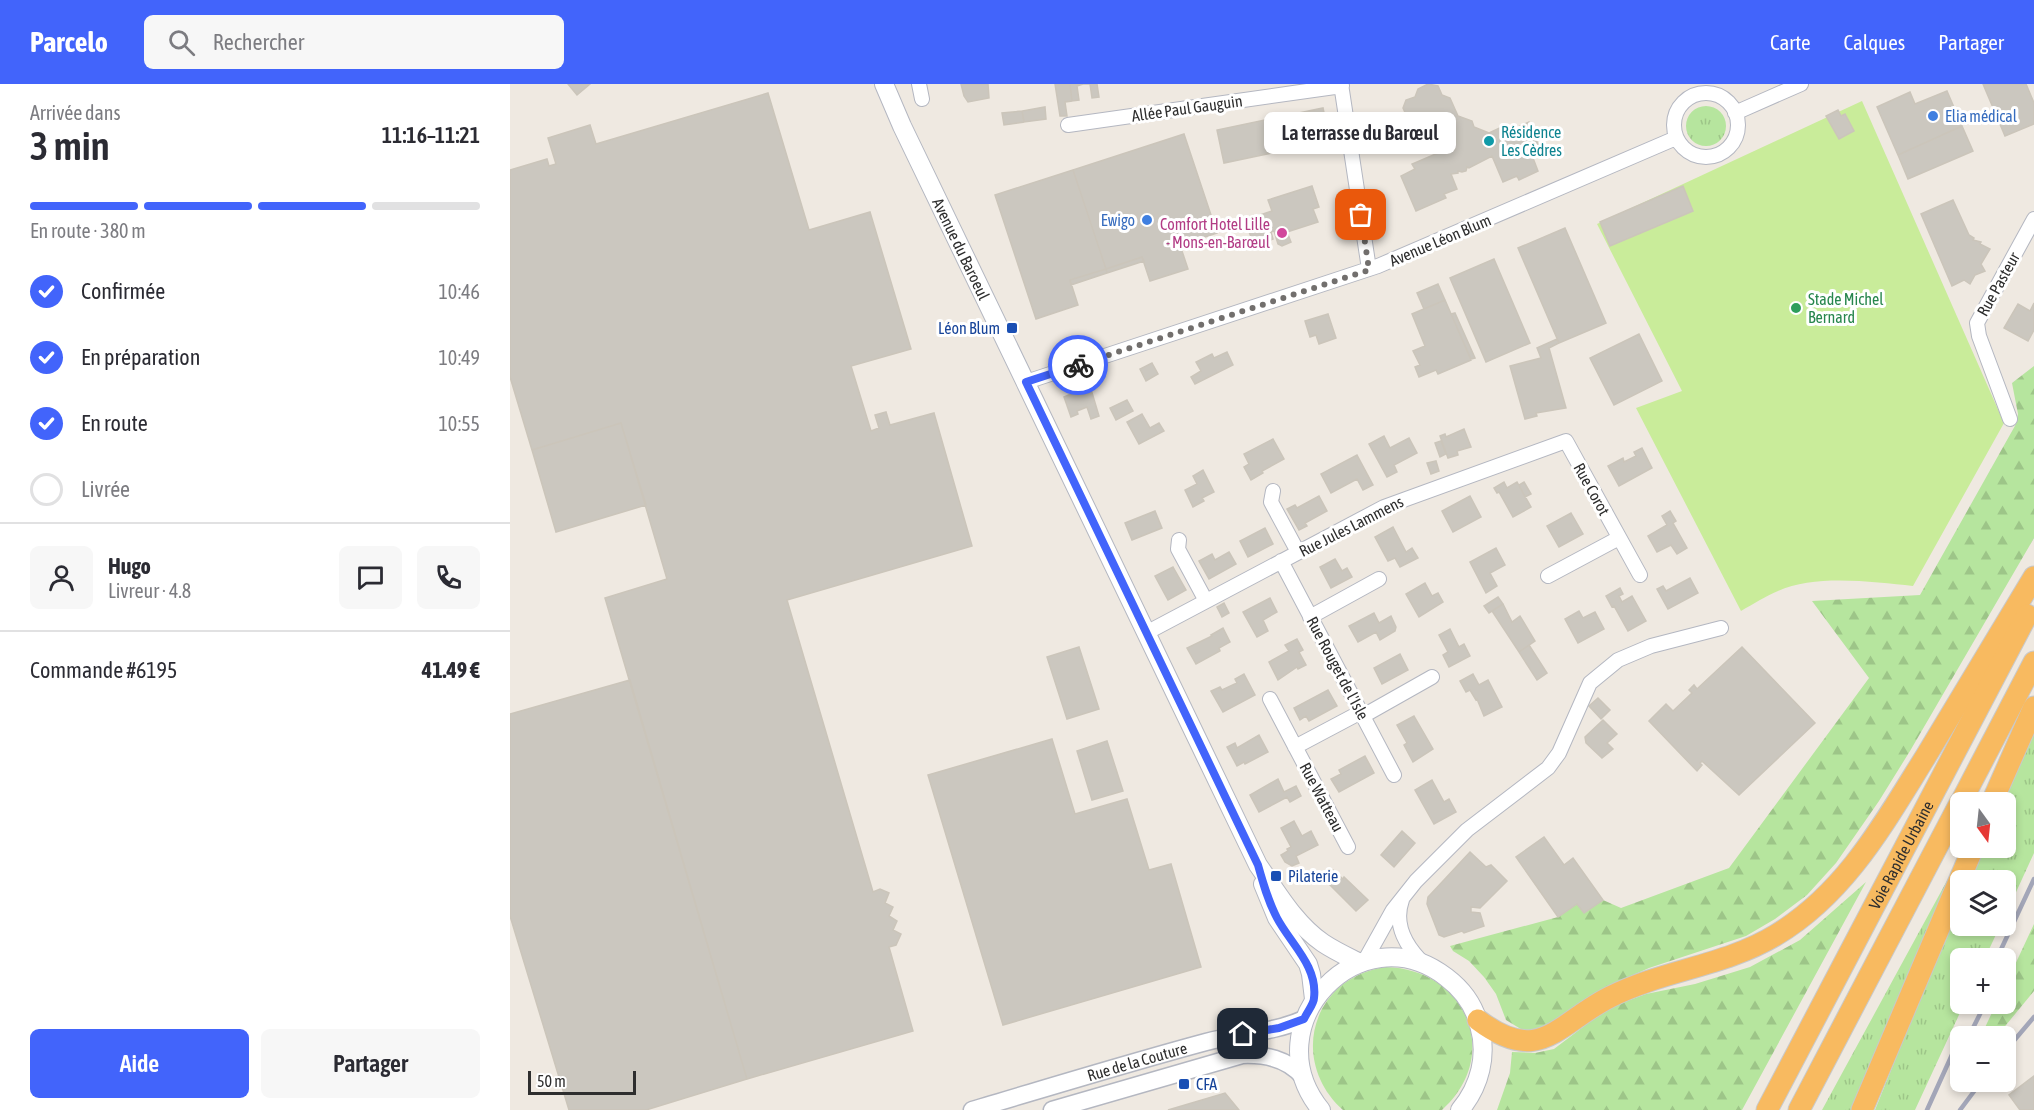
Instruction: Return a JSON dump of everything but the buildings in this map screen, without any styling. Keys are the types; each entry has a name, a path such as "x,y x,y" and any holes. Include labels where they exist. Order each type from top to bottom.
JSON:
{"highway":[{"path":"1478,1020 1522,1041 1542,1039 1553,1035 1609,997 1748,950 1776,936 1800,919 1846,877 1879,832 2034,577"},
{"name":"Voie Rapide Urbaine","path":"1767,1110 2034,601"},
{"name":"Voie Rapide Urbaine","path":"1967,792 2034,662"},
{"path":"1996,792 2034,707"},
{"name":"Voie Rapide Urbaine","path":"1799,1110 1950,824"},
{"path":"1862,1110 1969,858"}],"main road":[{"name":"Avenue du Baroeul","path":"884,84 902,126 1258,865 1292,913 1314,936 1329,947 1362,963"},
{"name":"Avenue du Baroeul","path":"1258,865 1268,900 1310,969 1314,999"},
{"path":"1321,1110 1311,1096 1303,1077 1299,1048 1304,1019 1314,999 1338,975 1362,963 1382,959 1400,959 1425,965 1441,973 1461,990 1471,1005 1478,1020 1483,1047 1482,1065 1473,1091 1463,1109"}],"street":[{"path":"919,84 922,99"},
{"path":"1735,113 1801,84"},
{"path":"1342,85 1369,270"},
{"name":"Allée Paul Gauguin","path":"1068,125 1342,85"},
{"path":"1689,90 1717,96 1728,102 1735,113 1738,125 1735,137 1729,148 1718,154 1706,157 1694,155 1684,149 1676,138 1674,127 1676,114 1689,90"},
{"name":"Avenue Léon Blum","path":"1026,382 1369,270 1676,138"},
{"name":"Rue Pasteur","path":"2010,419 1979,336 1977,323 2034,219"},
{"name":"Rue Jules Lammens","path":"1146,633 1395,502 1566,441"},
{"name":"Rue Corot","path":"1566,441 1640,575"},
{"path":"1273,491 1271,502 1298,552"},
{"path":"1548,576 1619,537"},
{"path":"1179,540 1179,549 1206,601"},
{"name":"Rue Rouget de l'Isle","path":"1281,561 1394,775"},
{"path":"1311,617 1379,579"},
{"path":"1362,963 1392,910 1404,895 1488,811 1548,768 1559,753 1590,683 1618,660 1651,646 1721,628"},
{"name":"Rue Watteau","path":"1295,747 1432,677"},
{"name":"Rue Watteau","path":"1270,699 1348,847"},
{"path":"1404,895 1399,910 1401,928 1413,951 1425,965"},
{"name":"Rue de la Couture","path":"972,1110 1166,1052 1223,1037 1279,1028 1304,1019"},
{"name":"Rue de la Couture","path":"1052,1110 1242,1055 1270,1057 1284,1063 1303,1077"}],"green space":[{"name":"Stade Michel Bernard","path":"1862,101 2004,423 1913,586 1845,581 1809,582 1778,591 1741,611 1636,408 1682,391 1597,224"},
{"path":"1706,106 1720,112 1726,126 1720,140 1706,146 1692,140 1686,126 1692,112"},
{"path":"2034,366 2034,538 1910,751 1836,863 1807,895 1775,919 1746,936 1649,968 1615,983 1586,1000 1543,1031 1524,1031 1506,1020 1496,994 1484,977 1450,946 1558,917 1577,904 1584,913 1603,900 1621,908 1729,868 1869,678 1812,601 1920,595 2016,424 2018,414 2012,383"},
{"path":"2034,733 2034,853 2016,892 2016,870 1972,870 1978,858 2016,858 2016,792 2007,792"},
{"path":"1950,875 1853,1110 1822,1110"},
{"path":"1866,882 1742,1110 1497,1110 1510,1073 1512,1052 1535,1053 1554,1049 1608,1008 1646,994 1695,984 1750,967 1800,940"},
{"path":"1950,924 1950,936 1995,936 1990,948 1950,948 1950,1014 1959,1014 1954,1026 1950,1026 1950,1034 1915,1110 1875,1110"},
{"path":"2034,924 2034,991 2016,1013 2016,963"},
{"path":"1386,967 1414,971 1437,982 1455,999 1467,1019 1472,1041 1470,1065 1460,1088 1442,1110 1343,1110 1326,1090 1316,1068 1313,1045 1316,1024 1325,1003 1340,987 1361,974"},
{"path":"1991,1014 2015,1014 2005,1026 1986,1026"}],"railway":[{"path":"2002,948 2034,879"},
{"path":"1974,1026 1980,1014"},
{"path":"2016,1038 2034,1017"},
{"path":"1927,1110 1950,1059"},
{"path":"1960,1110 1974,1092"}],"way so far":[{"path":"1078,365 1369,270 1361,215"}],"place":[{"name":"Elia médical","path":"1933,116"},
{"name":"Résidence Les Cèdres","path":"1489,141"},
{"name":"La terrasse du Barœul","path":"1361,215"},
{"name":"Ewigo","path":"1147,220"},
{"name":"Comfort Hotel Lille - Mons-en-Barœul","path":"1282,233"},
{"name":"Stade Michel Bernard","path":"1796,308"},
{"name":"Léon Blum","path":"1012,328"},
{"name":"Pilaterie","path":"1276,876"},
{"name":"CFA","path":"1184,1084"}],"route":[{"path":"1078,365 1026,382 1258,865 1268,900 1310,969 1314,999 1304,1019 1279,1028 1243,1034"}]}
